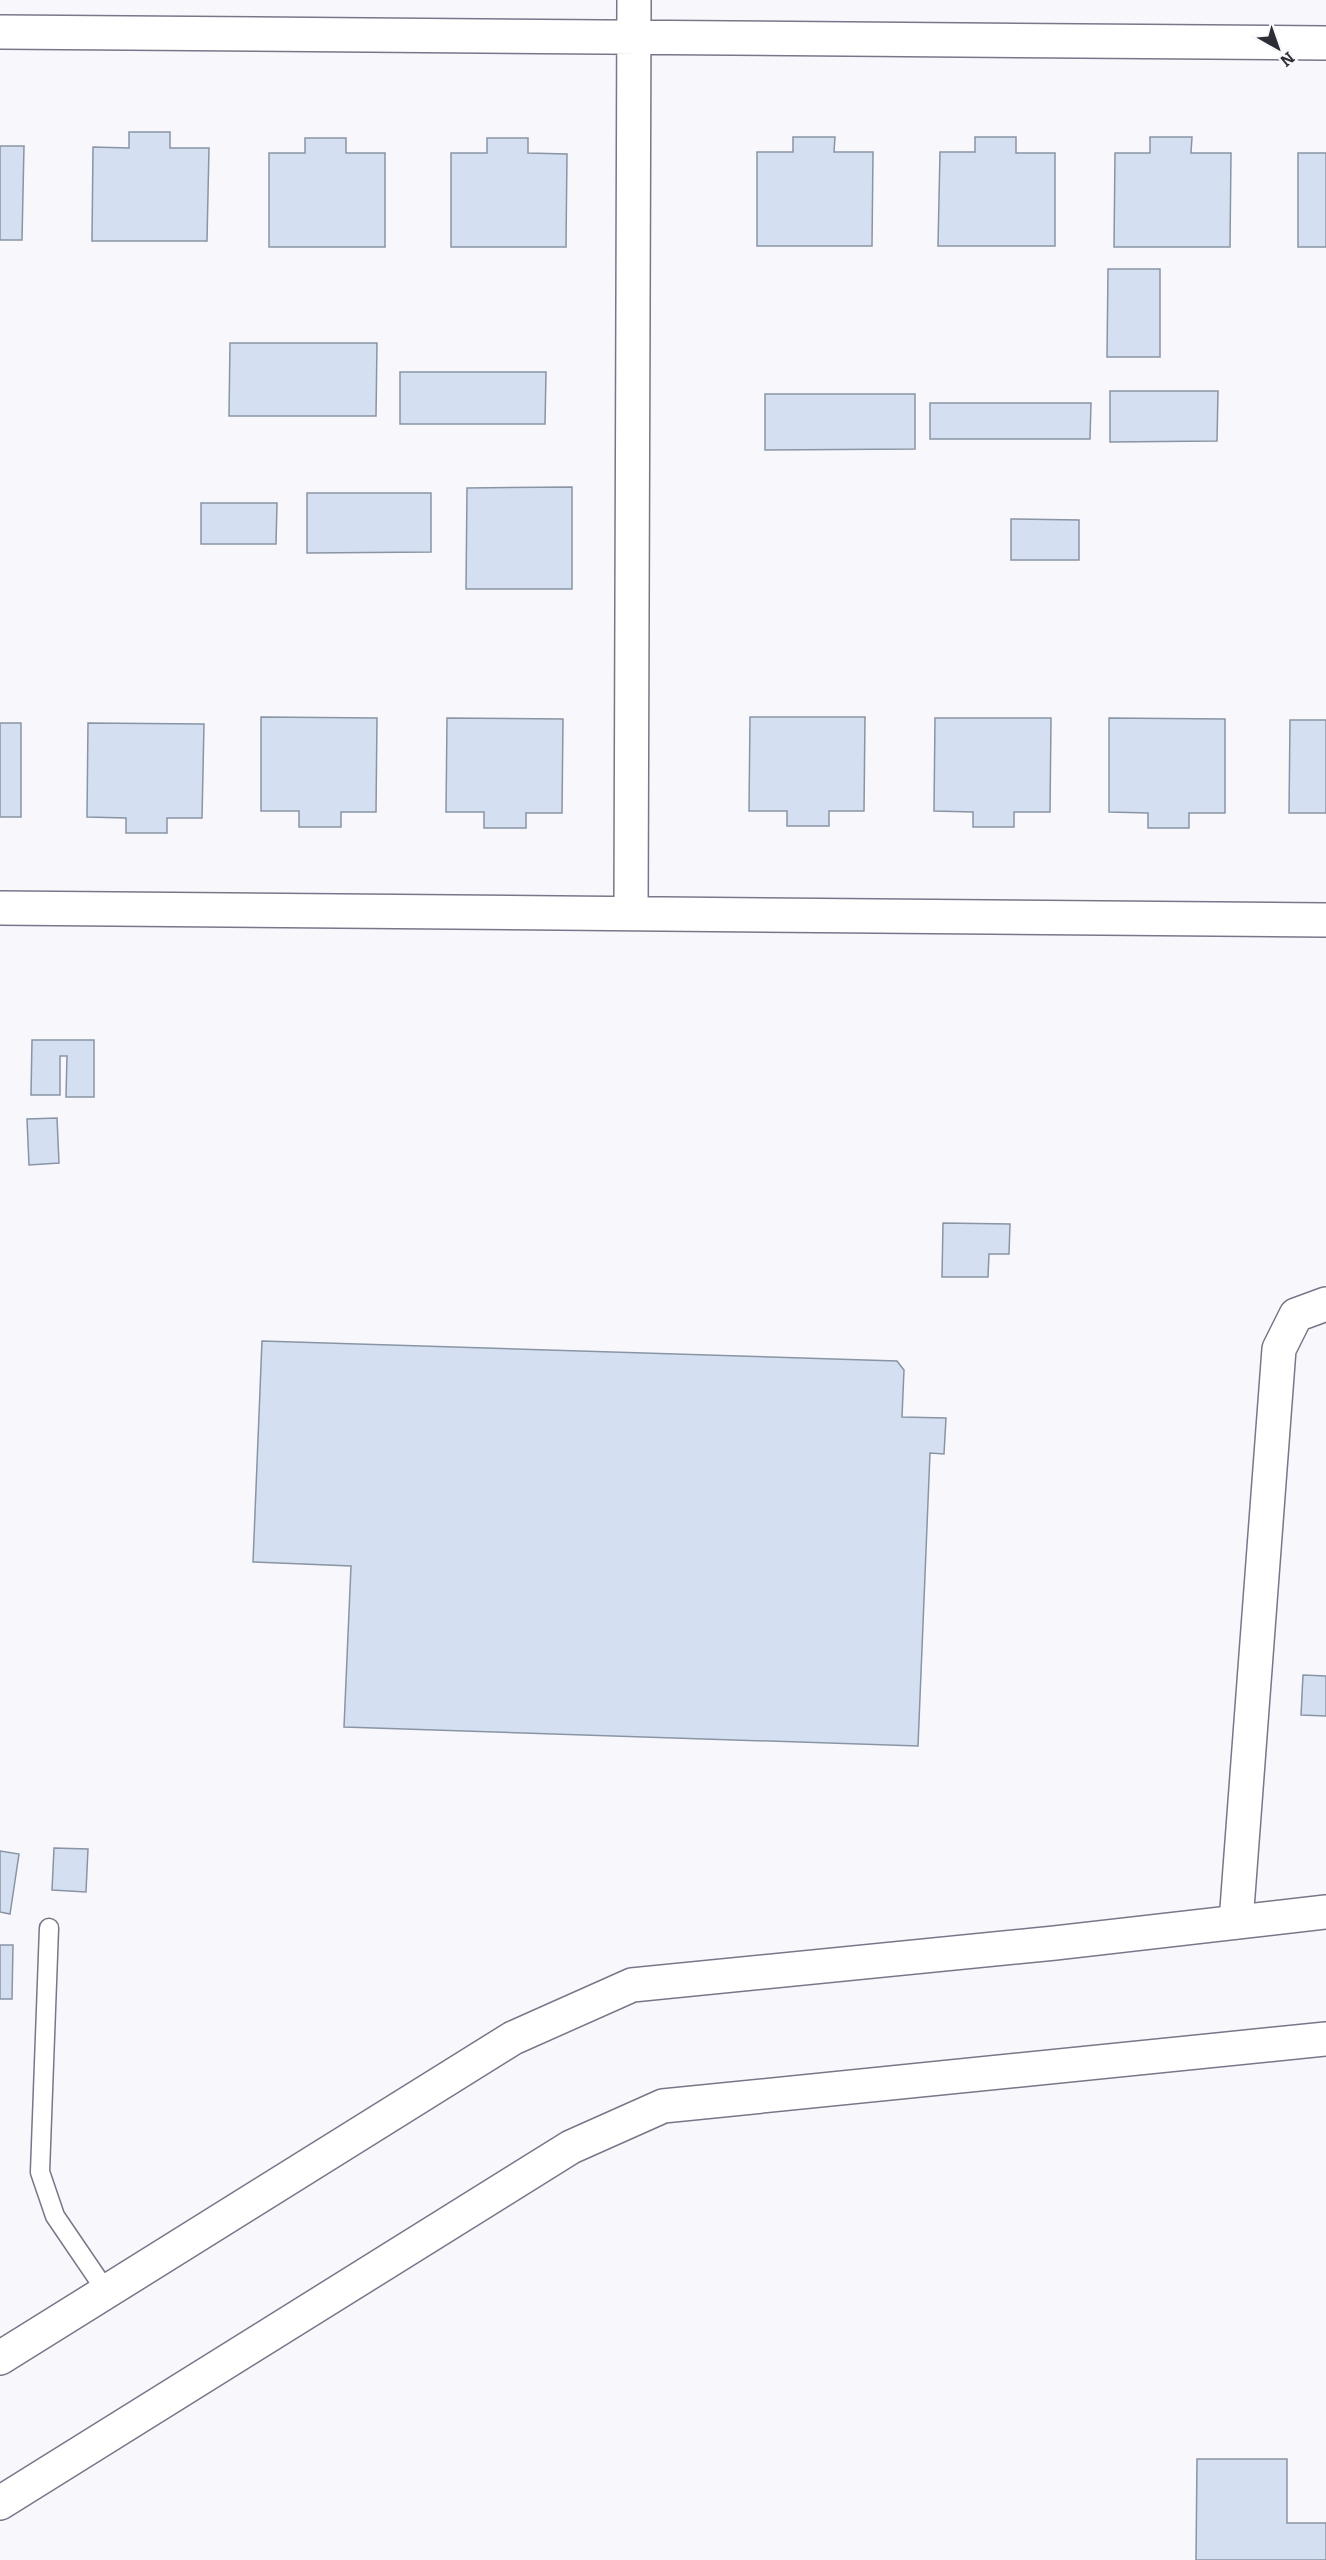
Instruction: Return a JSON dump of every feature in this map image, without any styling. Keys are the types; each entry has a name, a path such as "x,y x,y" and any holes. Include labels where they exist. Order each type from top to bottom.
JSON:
{"street":[{"path":"630,914 634,0"},
{"path":"0,32 1326,43"},
{"path":"0,908 1326,920"},
{"path":"1236,1922 1279,1349 1296,1316 1326,1304"},
{"path":"0,2358 513,2038 632,1985 1055,1943 1326,1912"},
{"path":"0,2504 571,2147 663,2106 1326,2039"}],"lane":[{"path":"49,1928 40,2172 55,2216 106,2291"}],"building":[{"path":"129,132 170,132 170,148 209,148 207,241 92,241 93,147 129,148"},
{"path":"793,137 835,137 834,152 873,152 872,246 757,246 757,152 793,152"},
{"path":"975,137 1016,137 1016,153 1055,153 1055,246 938,246 940,152 975,152"},
{"path":"1150,137 1192,137 1191,153 1231,153 1230,247 1114,247 1115,153 1150,153"},
{"path":"305,138 346,138 346,153 385,153 385,247 269,247 269,153 305,153"},
{"path":"487,138 528,138 528,153 567,154 566,247 451,247 451,153 487,153"},
{"path":"0,146 24,146 22,240 0,240"},
{"path":"1298,153 1326,153 1326,247 1298,247"},
{"path":"1108,269 1160,269 1160,357 1107,357"},
{"path":"230,343 377,343 376,416 229,416"},
{"path":"400,372 546,372 545,424 400,424"},
{"path":"1110,391 1218,391 1217,441 1110,442"},
{"path":"765,394 915,394 915,449 765,450"},
{"path":"930,403 1091,403 1090,439 930,439"},
{"path":"572,487 572,589 466,589 467,488"},
{"path":"307,493 431,493 431,552 307,553"},
{"path":"201,503 277,503 276,544 201,544"},
{"path":"1011,519 1079,520 1079,560 1011,560"},
{"path":"261,717 377,718 376,812 341,812 341,827 299,827 299,811 261,811"},
{"path":"750,717 865,717 864,811 829,811 829,826 787,826 787,811 749,811"},
{"path":"447,718 563,719 562,813 526,813 526,828 484,828 484,812 446,812"},
{"path":"935,718 1051,718 1050,812 1014,812 1014,827 973,827 973,812 934,811"},
{"path":"1109,718 1225,719 1225,813 1189,813 1189,828 1148,828 1148,813 1109,812"},
{"path":"1290,720 1326,720 1326,813 1289,813"},
{"path":"0,723 21,723 21,817 0,817"},
{"path":"88,723 204,724 202,818 167,818 167,833 126,833 126,818 87,817"},
{"path":"32,1040 94,1040 94,1097 66,1097 67,1056 60,1056 60,1095 31,1095"},
{"path":"57,1118 59,1163 29,1165 27,1119"},
{"path":"943,1223 1010,1224 1009,1254 989,1254 988,1277 942,1277"},
{"path":"262,1341 897,1361 904,1370 902,1417 946,1418 944,1454 930,1453 918,1746 344,1727 351,1566 253,1562"},
{"path":"1303,1675 1326,1676 1326,1716 1301,1715"},
{"path":"54,1848 88,1849 86,1892 52,1890"},
{"path":"0,1851 19,1854 10,1914 0,1912"},
{"path":"0,1945 13,1945 12,1999 0,1999"},
{"path":"1197,2459 1287,2459 1287,2523 1326,2523 1326,2560 1196,2560"}]}
